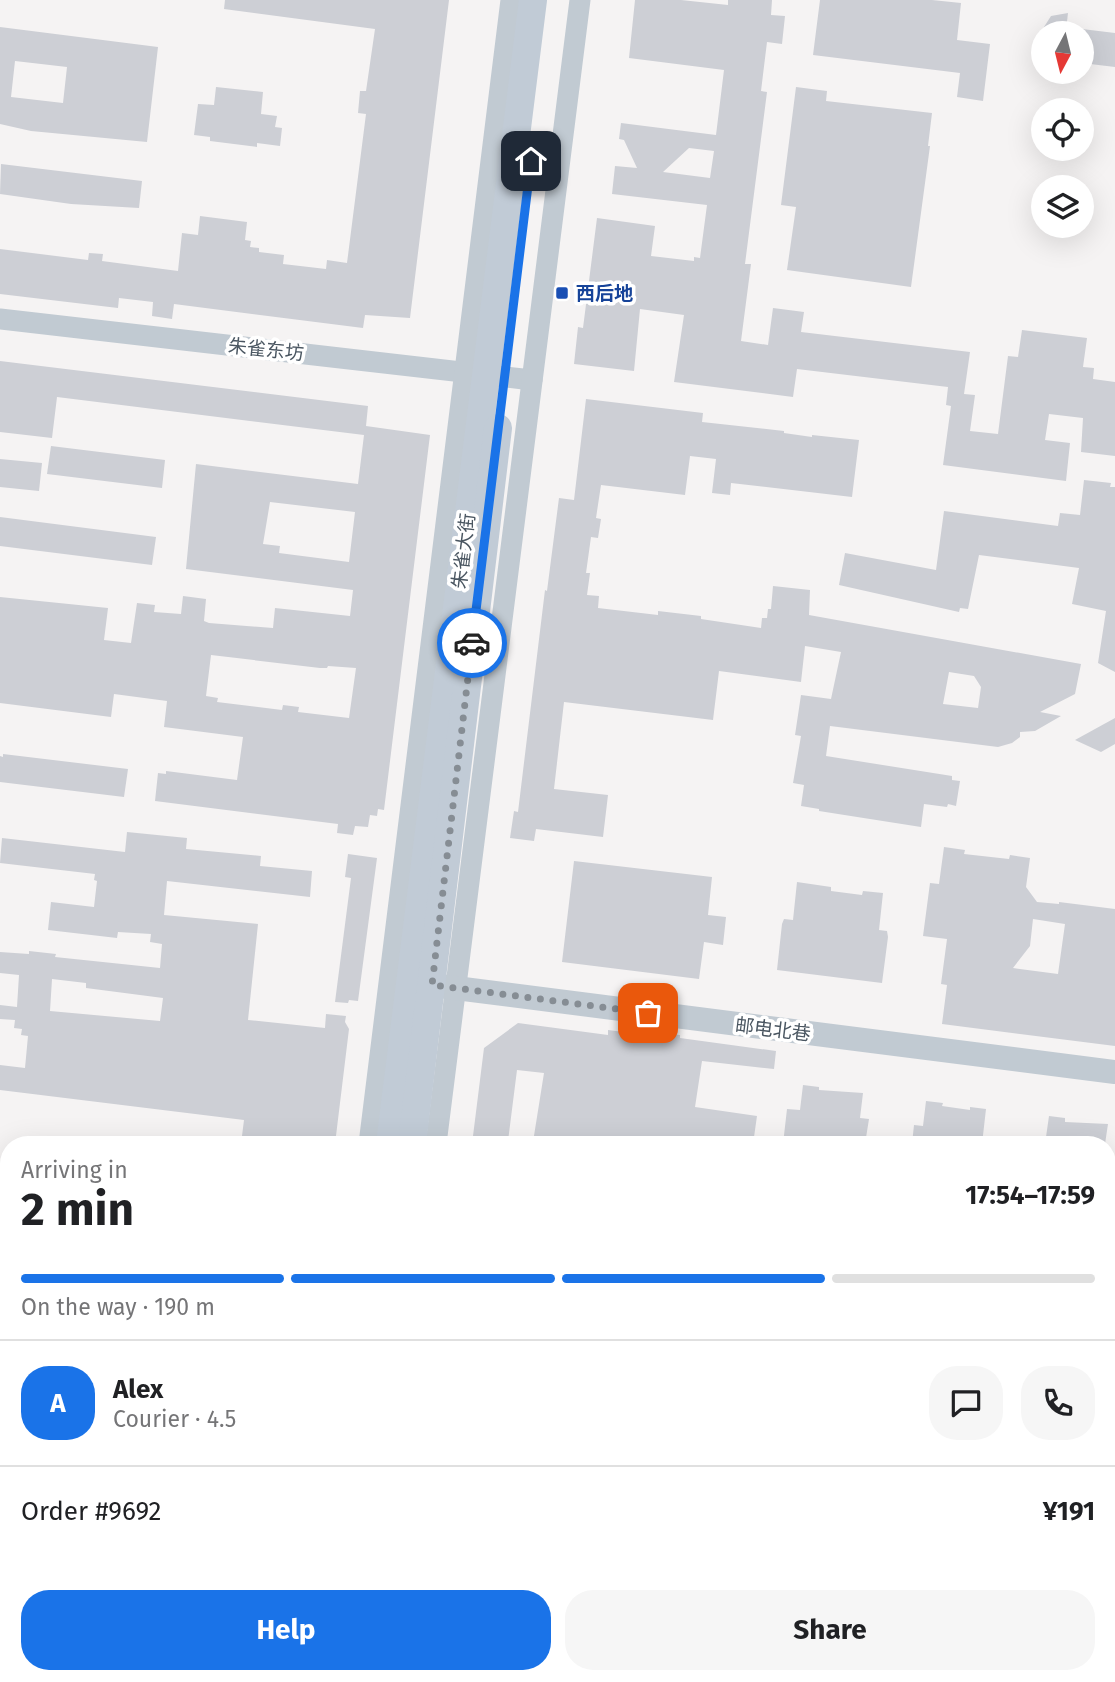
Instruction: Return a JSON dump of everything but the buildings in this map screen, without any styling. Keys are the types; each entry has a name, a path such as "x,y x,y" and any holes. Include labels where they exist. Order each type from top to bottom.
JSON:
{"main road":[{"name":"朱雀大街","path":"391,1136 484,374 533,0"},
{"name":"朱雀大街","path":"414,1136 444,987 484,374 552,0"}],"street":[{"path":"370,1136 484,374 511,0"},
{"path":"436,1136 444,987 532,380 580,0"},
{"name":"朱雀东坊","path":"0,319 532,380"},
{"name":"邮电北巷","path":"444,987 1115,1072"}],"way so far":[{"path":"472,643 432,985 648,1013"}],"place":[{"name":"西后地","path":"562,293"}],"route":[{"path":"472,643 531,161"}]}
